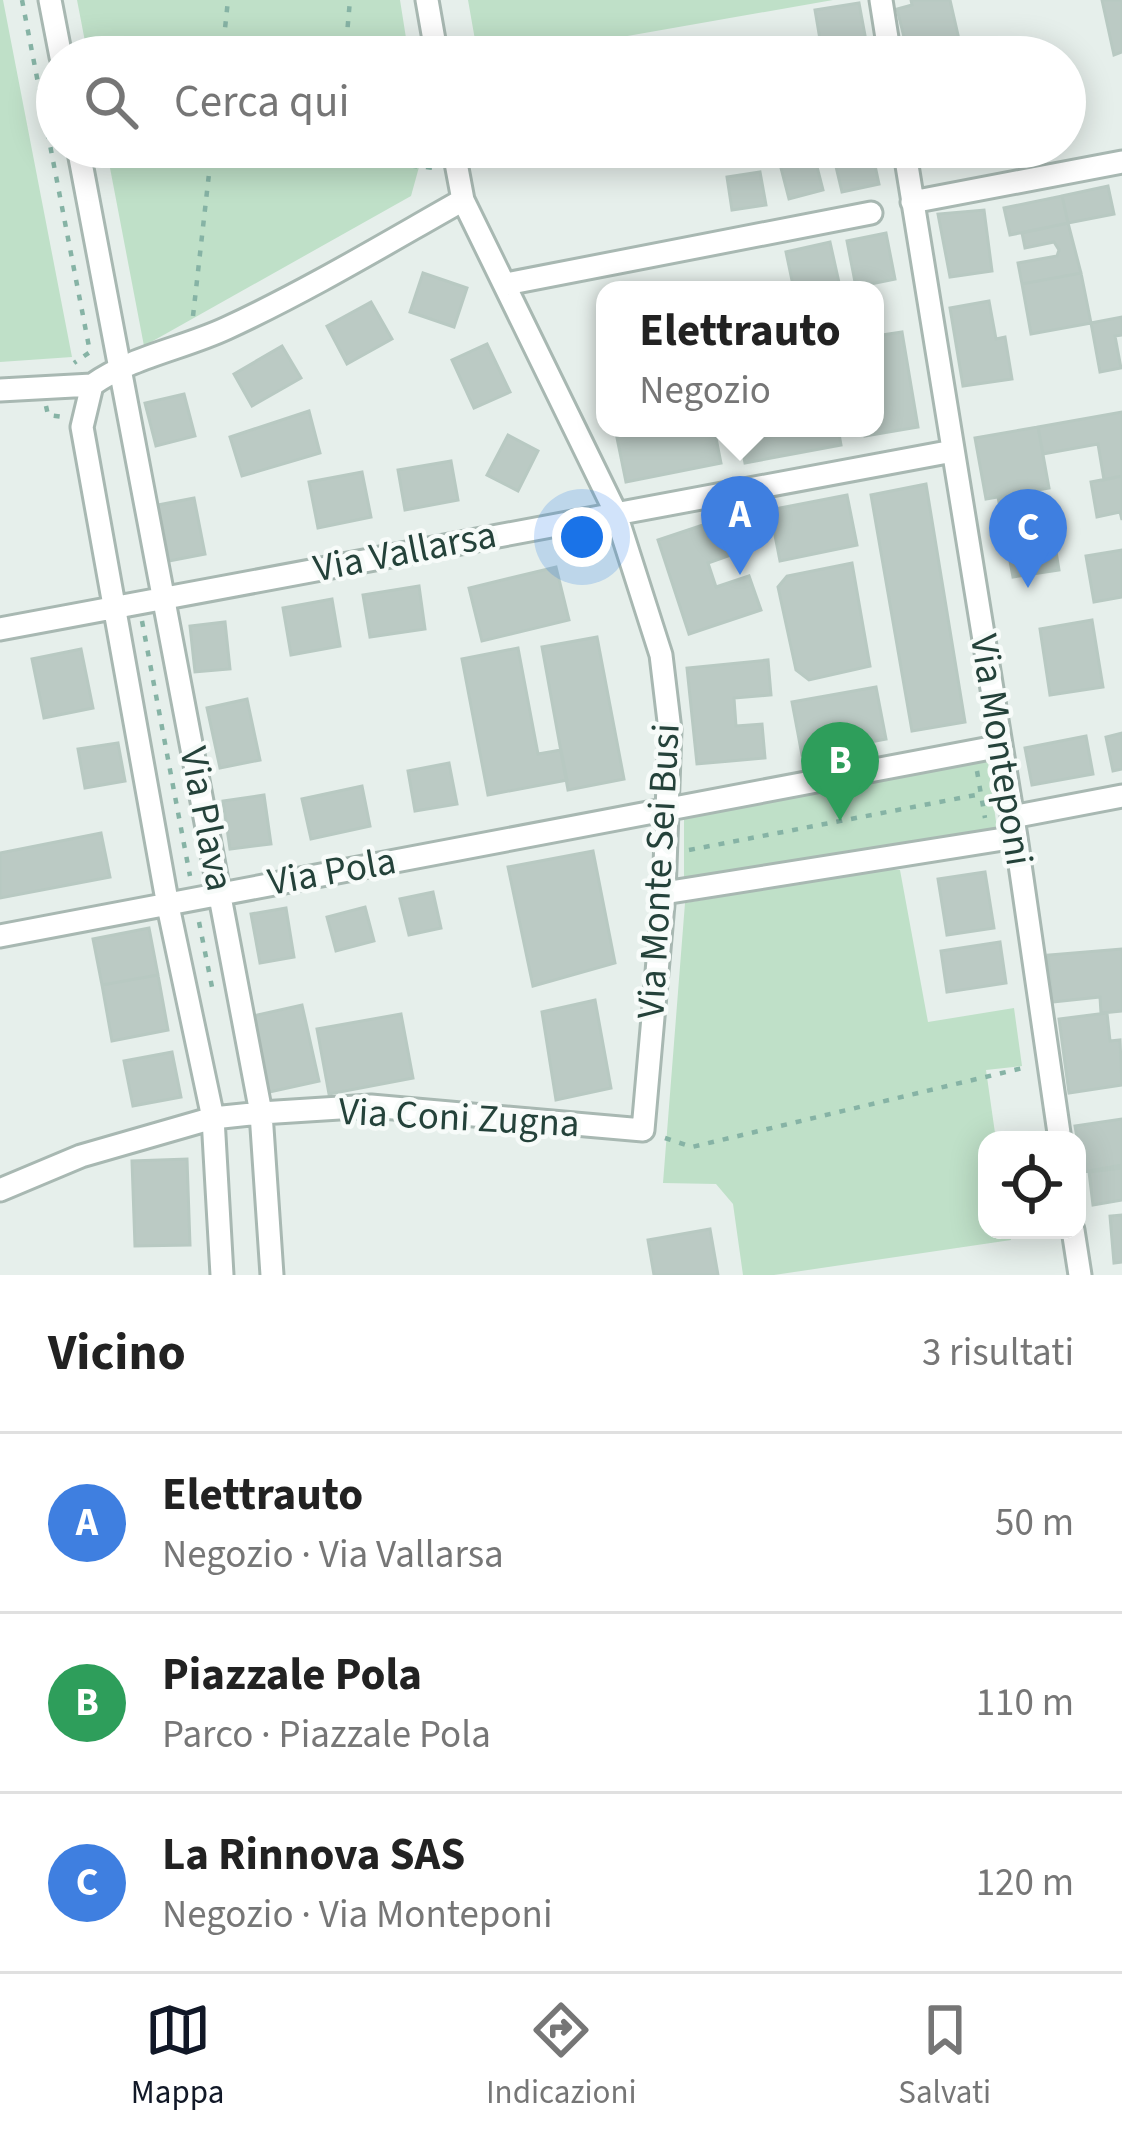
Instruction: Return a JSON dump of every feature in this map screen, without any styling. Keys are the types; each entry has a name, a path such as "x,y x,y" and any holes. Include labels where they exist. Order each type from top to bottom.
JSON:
{"street":[{"path":"50,0 57,36"},
{"path":"427,0 433,36"},
{"path":"881,0 887,36"},
{"path":"912,202 1122,162"},
{"name":"Via Plava","path":"82,168 261,1113 272,1275"},
{"name":"Via Monte Sei Busi","path":"457,168 463,200 615,512 661,655 670,730 664,893 643,1130"},
{"name":"Via Monteponi","path":"907,168 1059,1131"},
{"path":"0,390 92,385 120,365 190,345 292,298 463,200"},
{"path":"506,284 871,212"},
{"name":"Via Plava","path":"92,385 82,427 168,906 213,1118 222,1275"},
{"name":"Via Vallarsa","path":"0,629 953,451"},
{"name":"Via Pola","path":"0,936 1001,746"},
{"path":"664,893 989,842 1014,827 1122,796"},
{"name":"Via Coni Zugna","path":"0,1190 81,1156 213,1118 261,1113 371,1106 643,1130"},
{"path":"1074,1239 1080,1275"}],"path":[{"path":"22,0 36,72"},
{"path":"224,36 228,0"},
{"path":"347,36 350,0"},
{"path":"54,168 90,352 65,370"},
{"path":"190,345 210,168"},
{"path":"435,168 458,171"},
{"path":"43,386 48,415 62,416 66,428 82,427"},
{"name":"Via Plava","path":"139,603 215,1003"},
{"path":"973,752 989,842"},
{"path":"689,850 981,794"},
{"path":"175,938 227,931"},
{"path":"643,1130 692,1147 1048,1062"}],"green space":[{"path":"3,0 72,357 0,362"},
{"path":"77,0 400,0 406,36 84,36"},
{"path":"468,0 833,0 628,36 474,36"},
{"path":"110,168 419,168 411,196 144,346"},
{"path":"987,755 997,829 684,883 684,813"},
{"path":"900,870 928,1022 1014,1008 1022,1066 986,1070 995,1131 978,1131 978,1239 1011,1240 774,1275 743,1275 733,1204 716,1184 663,1183 685,903"}],"building":[{"path":"911,0 950,0 958,36 904,36 897,9 912,5"},
{"path":"1102,0 1122,0 1122,52 1114,55"},
{"path":"859,3 865,36 819,36 815,10"},
{"path":"781,168 817,168 823,190 789,199"},
{"path":"836,168 876,168 879,184 842,192"},
{"path":"760,172 766,205 732,210 727,177"},
{"path":"1108,186 1114,214 1068,223 1062,196"},
{"path":"1062,196 1068,223 1010,235 1004,208"},
{"path":"984,210 992,271 950,277 938,214"},
{"path":"1068,223 1081,273 1022,284 1018,263 1057,256 1059,250 1054,242 1025,248 1022,233"},
{"path":"886,233 895,279 855,281 847,241"},
{"path":"830,242 839,281 792,281 786,252"},
{"path":"423,273 467,288 454,327 410,312"},
{"path":"1081,273 1091,323 1031,334 1022,284"},
{"path":"989,301 996,339 1005,337 1012,379 963,386 950,308"},
{"path":"371,302 392,339 347,364 327,326"},
{"path":"1122,317 1122,335 1115,336 1121,368 1100,372 1091,323"},
{"path":"902,332 918,427 884,433 884,335"},
{"path":"487,344 510,392 474,408 452,360"},
{"path":"282,346 301,378 252,406 234,374"},
{"path":"184,394 195,436 156,446 145,403"},
{"path":"309,411 320,453 242,476 230,437"},
{"path":"1122,412 1122,476 1104,480 1098,444 1043,454 1038,427"},
{"path":"1038,427 1049,488 986,499 975,438"},
{"path":"508,435 538,451 518,491 487,475"},
{"path":"617,437 716,437 721,463 626,482"},
{"path":"740,437 840,437 841,445 745,463"},
{"path":"451,461 458,500 405,510 398,470"},
{"path":"362,472 371,517 318,528 309,482"},
{"path":"1122,476 1122,520 1120,512 1097,517 1091,482"},
{"path":"926,484 965,722 912,731 871,495"},
{"path":"1030,492 1035,522 1004,528 998,497"},
{"path":"847,495 857,545 780,561 770,510"},
{"path":"194,498 205,554 169,561 158,505"},
{"path":"727,517 739,552 708,563 716,587 749,576 761,610 689,634 658,540"},
{"path":"1053,533 1059,570 1013,577 1006,540"},
{"path":"1122,550 1122,597 1094,602 1086,556"},
{"path":"852,563 870,666 809,680 796,670 778,587 787,576"},
{"path":"556,567 569,620 482,641 469,588"},
{"path":"419,586 425,629 370,637 363,595"},
{"path":"332,599 340,646 291,655 283,608"},
{"path":"1092,620 1103,687 1050,695 1040,629"},
{"path":"225,622 230,669 195,672 190,626"},
{"path":"597,637 624,779 568,790 542,647"},
{"path":"518,648 538,754 561,750 567,780 488,795 462,659"},
{"path":"81,649 93,708 44,718 32,659"},
{"path":"768,660 771,695 734,698 736,726 762,724 765,758 697,764 687,668"},
{"path":"876,687 886,739 802,755 792,702"},
{"path":"247,699 260,760 220,768 207,708"},
{"path":"1122,733 1122,769 1113,771 1106,737"},
{"path":"1086,736 1093,774 1032,785 1025,748"},
{"path":"118,743 125,781 85,788 78,749"},
{"path":"449,763 457,804 415,811 408,771"},
{"path":"362,786 370,826 311,839 302,799"},
{"path":"264,795 271,844 230,849 223,801"},
{"path":"101,833 110,877 0,898 0,853"},
{"path":"593,851 615,963 533,986 508,867"},
{"path":"985,872 994,928 947,935 938,879"},
{"path":"433,892 441,928 409,935 400,899"},
{"path":"365,907 374,941 336,951 327,917"},
{"path":"286,908 294,957 260,963 251,914"},
{"path":"149,928 158,975 102,985 93,939"},
{"path":"1000,942 1006,983 947,992 941,951"},
{"path":"1122,949 1122,1011 1101,1013 1100,997 1052,1002 1048,955"},
{"path":"158,975 168,1030 112,1041 102,985"},
{"path":"595,1000 611,1088 556,1100 542,1012"},
{"path":"302,1005 319,1081 265,1093 248,1017"},
{"path":"1107,1013 1110,1041 1120,1040 1122,1085 1069,1093 1059,1019"},
{"path":"401,1014 413,1078 329,1094 317,1029"},
{"path":"172,1052 181,1097 133,1106 124,1061"},
{"path":"1122,1119 1122,1165 1086,1171 1086,1131 1076,1131 1075,1126"},
{"path":"187,1159 190,1245 135,1246 132,1161"},
{"path":"1122,1168 1122,1200 1093,1205 1089,1172"},
{"path":"1122,1215 1122,1262 1114,1263 1110,1216"},
{"path":"710,1229 718,1275 654,1275 648,1240"}],"place":[{"name":"Elettrauto","path":"740,575"},
{"name":"La Rinnova SAS","path":"1028,588"},
{"name":"Piazzale Pola","path":"840,821"}]}
